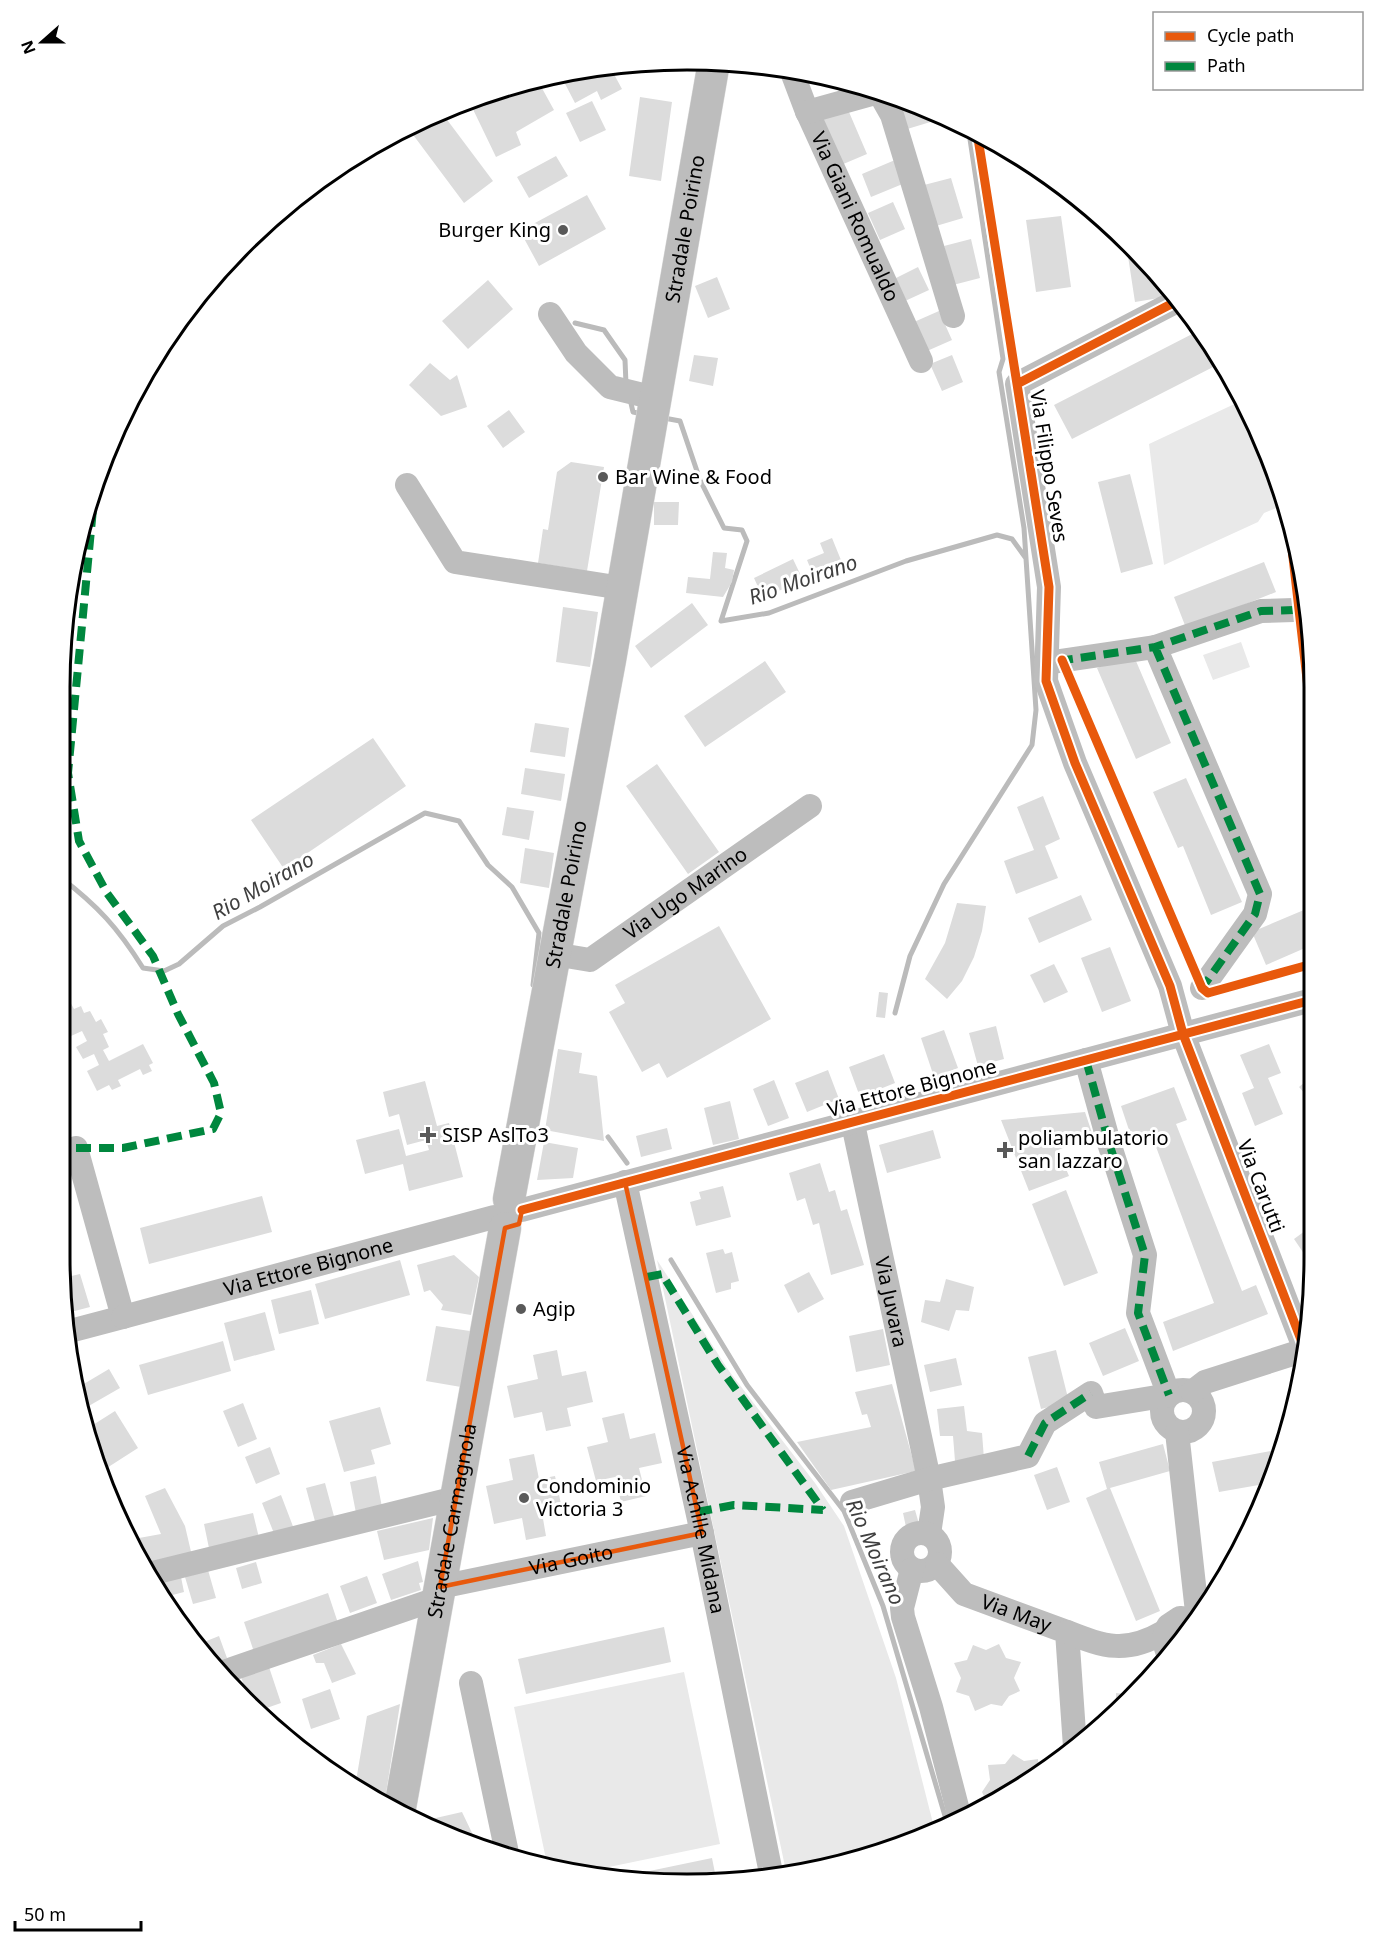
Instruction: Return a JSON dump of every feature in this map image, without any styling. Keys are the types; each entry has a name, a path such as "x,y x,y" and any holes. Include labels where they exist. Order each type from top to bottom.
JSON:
{"main road":[{"name":"Stradale Poirino","path":"508,1214 622,588 649,409 712,71"},
{"name":"Stradale Carmagnola","path":"401,1803 508,1214"}],"street":[{"name":"Via Giani Romualdo","path":"795,80 807,112 921,361"},
{"path":"807,112 863,96"},
{"path":"885,103 892,115 953,316"},
{"name":"Via Filippo Seves","path":"1046,663 1049,587 1017,384 1171,304"},
{"path":"550,314 576,353 610,387 649,409"},
{"path":"407,485 455,562 622,588"},
{"path":"1046,663 1155,647 1261,611 1294,610"},
{"path":"1155,647 1260,894 1256,914 1202,988"},
{"name":"Via Carutti","path":"1046,663 1046,681 1058,717 1170,986 1183,1034 1299,1335"},
{"name":"Via Ugo Marino","path":"554,954 590,960 810,806"},
{"name":"Via Ettore Bignone","path":"75,1330 1304,1002"},
{"path":"1086,1060 1108,1143 1145,1256 1138,1313 1180,1394"},
{"name":"Via Juvara","path":"853,1124 929,1479 933,1507 929,1534"},
{"path":"71,1160 123,1317"},
{"name":"Via Achille Midana","path":"625,1182 702,1533 770,1869"},
{"path":"852,1502 929,1479 1028,1456 1045,1423 1091,1393 1096,1407 1180,1394 1202,1402 1203,1415 1197,1427 1178,1432 1166,1425 1161,1413 1162,1406 1180,1394 1205,1382 1297,1353"},
{"path":"1178,1432 1196,1606"},
{"path":"157,1572 456,1498"},
{"name":"Via Goito","path":"229,1670 440,1593 702,1533"},
{"path":"916,1533 929,1534 940,1548 936,1564 925,1571 912,1569 907,1565 902,1553 906,1541 916,1533"},
{"name":"Via May","path":"936,1564 964,1594 1067,1632 1074,1737"},
{"path":"912,1569 902,1608 903,1617 931,1707 958,1812"},
{"path":"1067,1632 1104,1647 1161,1644 1173,1621 1188,1617"},
{"path":"471,1683 506,1847"}],"highlighted area":[{"path":"625,1182 702,1533 440,1587 505,1228 519,1224 522,1210"}],"shaded area":[{"path":"1235,404 1258,451 1277,508 1264,513 1258,522 1164,565 1149,444"},
{"path":"1241,642 1250,667 1213,680 1203,655"},
{"path":"657,1260 729,1371 815,1483 844,1526 896,1678 933,1824 886,1842 808,1863 785,1866"},
{"path":"684,1672 720,1844 603,1868 546,1858 514,1707"}],"building":[{"path":"615,75 622,89 601,100 597,91 575,103 564,83"},
{"path":"542,88 554,110 516,132 521,145 496,157 473,109"},
{"path":"842,91 852,93 844,96"},
{"path":"640,97 672,102 661,181 629,176"},
{"path":"592,101 606,130 580,142 566,113"},
{"path":"846,105 867,154 841,165 820,115"},
{"path":"896,107 933,121 904,130"},
{"path":"447,119 493,181 464,203 413,135"},
{"path":"556,156 568,176 529,198 517,177"},
{"path":"895,160 905,183 871,197 862,174"},
{"path":"951,178 963,218 936,226 924,185"},
{"name":"Burger King","path":"587,195 606,229 539,266 520,231"},
{"path":"893,202 905,229 880,240 868,213"},
{"path":"1061,216 1071,287 1036,292 1026,220"},
{"path":"971,239 980,278 953,285 944,246"},
{"path":"1128,255 1164,297 1135,302"},
{"path":"918,267 929,290 905,301 894,279"},
{"path":"717,277 730,309 708,318 695,286"},
{"path":"488,280 513,309 468,349 442,321"},
{"path":"939,311 952,340 927,351 914,322"},
{"path":"1193,334 1214,366 1072,439 1054,405"},
{"path":"694,355 718,358 713,386 689,381"},
{"path":"952,355 963,382 942,391 930,364"},
{"path":"430,363 450,380 457,375 467,407 441,416 409,385"},
{"path":"509,410 525,432 503,448 487,426"},
{"path":"571,462 604,467 587,571 538,563 543,529 548,530 557,472"},
{"path":"1130,474 1153,564 1121,573 1098,482"},
{"path":"654,502 679,502 678,525 654,525"},
{"path":"832,538 843,565 814,577 807,560 824,553 820,543"},
{"path":"713,552 727,553 725,568 734,570 732,582 723,597 686,593 688,577 710,579"},
{"path":"793,559 803,580 763,598 754,578"},
{"path":"1264,562 1276,592 1186,628 1174,597"},
{"path":"692,603 708,625 651,668 635,646"},
{"path":"563,607 598,612 590,667 556,662"},
{"path":"1133,654 1171,743 1136,759 1097,668"},
{"path":"765,661 786,692 705,747 684,716"},
{"path":"535,723 569,728 565,757 530,752"},
{"path":"373,738 406,786 284,869 251,820"},
{"path":"657,764 719,852 688,874 626,786"},
{"path":"525,768 565,774 561,801 521,794"},
{"path":"1186,778 1242,902 1211,915 1183,846 1178,848 1153,792"},
{"path":"1043,796 1060,839 1045,846 1058,878 1016,894 1004,861 1034,850 1017,807"},
{"path":"507,807 534,811 529,840 502,835"},
{"path":"525,848 554,853 549,888 520,883"},
{"path":"1081,895 1092,920 1039,943 1028,918"},
{"path":"957,903 986,906 982,931 974,957 962,981 947,999 925,979 945,943"},
{"path":"1304,910 1304,948 1266,965 1252,932"},
{"path":"719,926 771,1019 667,1078 659,1063 642,1072 609,1012 625,1003 615,985"},
{"path":"1110,947 1131,1001 1102,1012 1081,958"},
{"path":"1054,964 1068,992 1044,1003 1030,975"},
{"path":"879,992 888,993 885,1018 876,1017"},
{"path":"71,1004 74,1009 81,1006 84,1013 90,1011 96,1022 101,1019 108,1032 103,1034 109,1047 103,1050 109,1061 143,1044 153,1063 149,1065 152,1071 143,1075 140,1069 118,1080 121,1086 112,1090 109,1085 97,1091 87,1071 99,1065 94,1054 83,1059 76,1047 87,1041 82,1031 71,1036"},
{"path":"996,1026 1004,1059 978,1066 969,1033"},
{"path":"944,1030 958,1068 934,1077 921,1038"},
{"path":"1269,1044 1281,1073 1268,1078 1283,1114 1255,1126 1242,1093 1254,1088 1240,1055"},
{"path":"558,1049 582,1053 579,1073 597,1076 604,1141 545,1130"},
{"path":"884,1054 895,1083 860,1097 849,1067"},
{"path":"828,1070 839,1099 807,1112 795,1083"},
{"path":"774,1080 789,1118 768,1126 753,1089"},
{"name":"SISP AslTo3","path":"425,1081 437,1126 449,1123 463,1177 409,1191 403,1164 365,1174 356,1140 399,1129 406,1156 429,1150 426,1140 407,1145 399,1114 389,1117 383,1092"},
{"path":"1304,1083 1304,1093 1299,1087"},
{"path":"1174,1087 1187,1120 1176,1124 1242,1291 1256,1285 1268,1314 1173,1351 1163,1322 1214,1303 1152,1136 1133,1142 1121,1106"},
{"path":"730,1101 739,1139 713,1145 704,1108"},
{"path":"1085,1112 1093,1136 1058,1150 1069,1176 1029,1191 1001,1120"},
{"path":"667,1128 672,1149 641,1157 636,1136"},
{"path":"933,1130 941,1158 887,1173 879,1145"},
{"path":"544,1142 578,1148 573,1178 537,1180"},
{"path":"820,1163 829,1192 835,1190 841,1211 847,1209 864,1265 831,1275 819,1223 813,1225 805,1198 797,1201 789,1173"},
{"path":"723,1186 731,1217 696,1226 690,1202 701,1199 699,1192"},
{"path":"1066,1190 1098,1273 1064,1286 1032,1204"},
{"path":"262,1196 272,1232 149,1264 140,1228"},
{"path":"1304,1232 1304,1254 1294,1239"},
{"path":"723,1249 725,1254 732,1252 739,1281 731,1283 731,1289 716,1293 706,1253"},
{"path":"454,1255 479,1277 471,1315 441,1310 443,1305 430,1290 424,1292 417,1265"},
{"path":"400,1260 410,1295 325,1319 315,1284"},
{"path":"809,1272 824,1299 798,1313 784,1285"},
{"path":"80,1274 90,1307 73,1311 71,1276"},
{"path":"946,1279 974,1287 969,1311 956,1310 949,1331 921,1322 925,1300 940,1302"},
{"path":"311,1290 319,1324 279,1334 271,1300"},
{"path":"265,1312 275,1350 234,1361 224,1323"},
{"path":"436,1326 470,1331 461,1387 426,1381"},
{"path":"1125,1328 1139,1361 1103,1376 1089,1343"},
{"path":"883,1329 890,1365 856,1372 849,1336"},
{"path":"223,1341 231,1371 148,1395 139,1365"},
{"path":"557,1350 562,1376 586,1371 593,1402 567,1408 571,1426 546,1431 542,1412 514,1418 507,1386 538,1379 533,1355"},
{"path":"1056,1350 1069,1402 1041,1409 1028,1357"},
{"path":"956,1358 962,1385 930,1392 924,1365"},
{"path":"109,1369 120,1388 89,1406 84,1384"},
{"path":"892,1384 916,1471 831,1490 797,1442 871,1427 867,1414 862,1415 855,1392"},
{"path":"243,1403 257,1439 238,1447 223,1411"},
{"path":"964,1406 967,1431 982,1433 984,1459 955,1461 953,1436 940,1436 937,1409"},
{"path":"380,1407 391,1444 371,1450 375,1464 344,1472 329,1421"},
{"path":"115,1411 138,1448 107,1468 94,1424"},
{"path":"624,1413 630,1439 655,1433 662,1463 639,1468 646,1496 621,1502 615,1477 596,1481 587,1447 608,1442 602,1418"},
{"path":"1163,1444 1170,1471 1110,1488 1160,1611 1136,1621 1086,1498 1107,1489 1099,1462"},
{"path":"270,1447 280,1474 256,1484 245,1457"},
{"path":"1274,1451 1262,1484 1219,1492 1212,1462"},
{"name":"Condominio Victoria 3","path":"534,1454 539,1479 555,1476 562,1509 542,1513 546,1536 526,1540 522,1518 494,1524 486,1486 513,1480 509,1459"},
{"path":"1057,1467 1070,1502 1047,1510 1034,1475"},
{"path":"376,1476 382,1507 356,1513 350,1482"},
{"path":"325,1483 335,1520 316,1525 306,1488"},
{"path":"165,1488 185,1526 192,1556 152,1564 139,1538 161,1534 145,1496"},
{"path":"281,1495 294,1529 275,1536 262,1503"},
{"path":"915,1510 919,1524 906,1527 903,1513"},
{"path":"253,1513 260,1542 210,1553 204,1524"},
{"path":"433,1518 429,1550 384,1560 377,1531"},
{"path":"418,1561 423,1582 419,1583 421,1590 391,1600 382,1574"},
{"path":"256,1562 262,1583 242,1589 236,1568"},
{"path":"208,1570 216,1598 193,1604 185,1577"},
{"path":"367,1576 377,1603 350,1613 340,1586"},
{"path":"181,1577 184,1592 171,1595 163,1582"},
{"path":"328,1593 338,1623 254,1652 244,1622"},
{"path":"664,1627 671,1662 526,1694 518,1659"},
{"path":"219,1636 227,1658 221,1660 205,1642"},
{"path":"341,1644 356,1674 332,1683 324,1663 316,1663 313,1655"},
{"path":"999,1644 1006,1658 1021,1662 1014,1678 1020,1691 1009,1696 1002,1706 991,1704 975,1711 969,1696 956,1692 961,1678 954,1663 967,1660 973,1645 986,1650"},
{"path":"269,1667 281,1703 267,1708 245,1687 241,1677"},
{"path":"330,1689 340,1719 311,1729 302,1699"},
{"path":"1116,1693 1124,1694 1116,1701"},
{"path":"400,1704 386,1796 357,1778 367,1716"},
{"path":"1013,1754 1024,1761 1038,1759 1038,1765 985,1798 982,1792 990,1780 988,1765 1005,1764"},
{"path":"462,1812 473,1835 451,1828 432,1819"},
{"path":"712,1858 715,1873 688,1874 642,1873"}],"waterway":[{"path":"895,1013 910,956 944,884 1032,745 1036,710 1024,528 999,372 1003,359 970,139"},
{"name":"Rio Moirano","path":"575,323 604,330 625,360 626,384"},
{"name":"Rio Moirano","path":"630,399 633,412 643,414"},
{"name":"Rio Moirano","path":"664,418 680,421 700,480 724,528 742,530 747,541 721,621 769,613 906,561 997,535 1012,539 1025,557"},
{"name":"Rio Moirano","path":"71,886 106,918 143,968 164,971 179,964 223,926 425,813 459,821 488,865 512,887 539,933 533,985"},
{"path":"608,1137 627,1163"},
{"name":"Rio Moirano","path":"671,1260 747,1385 844,1511 883,1606 946,1818"}],"marked path":[{"path":"71,741 91,533"},
{"path":"1058,661 1155,647 1261,611 1294,610"},
{"path":"1155,647 1260,894 1255,914 1202,988"},
{"path":"71,792 79,841 107,893 153,956 178,1014 214,1083 221,1113 213,1129 123,1148 76,1148"},
{"path":"1086,1060 1109,1143 1145,1255 1138,1313 1169,1395"},
{"path":"647,1277 662,1274 718,1365 823,1510"},
{"path":"1028,1456 1045,1423 1091,1393"},
{"path":"697,1512 734,1505 823,1510"}],"cycle path":[{"path":"979,144 1017,384"},
{"path":"1171,304 1017,384 1049,587 1046,681 1075,763 1170,986 1183,1034 1299,1335"},
{"path":"1298,599 1301,626"},
{"path":"1062,660 1202,988 1208,993 1304,966"},
{"path":"522,1210 1304,1002"}],"place":[{"name":"Burger King","path":"563,230"},
{"name":"Bar Wine & Food","path":"603,477"},
{"name":"SISP AslTo3","path":"428,1135"},
{"name":"poliambulatorio san lazzaro","path":"1005,1150"},
{"name":"Agip","path":"521,1309"},
{"name":"Condominio Victoria 3","path":"524,1498"}]}
